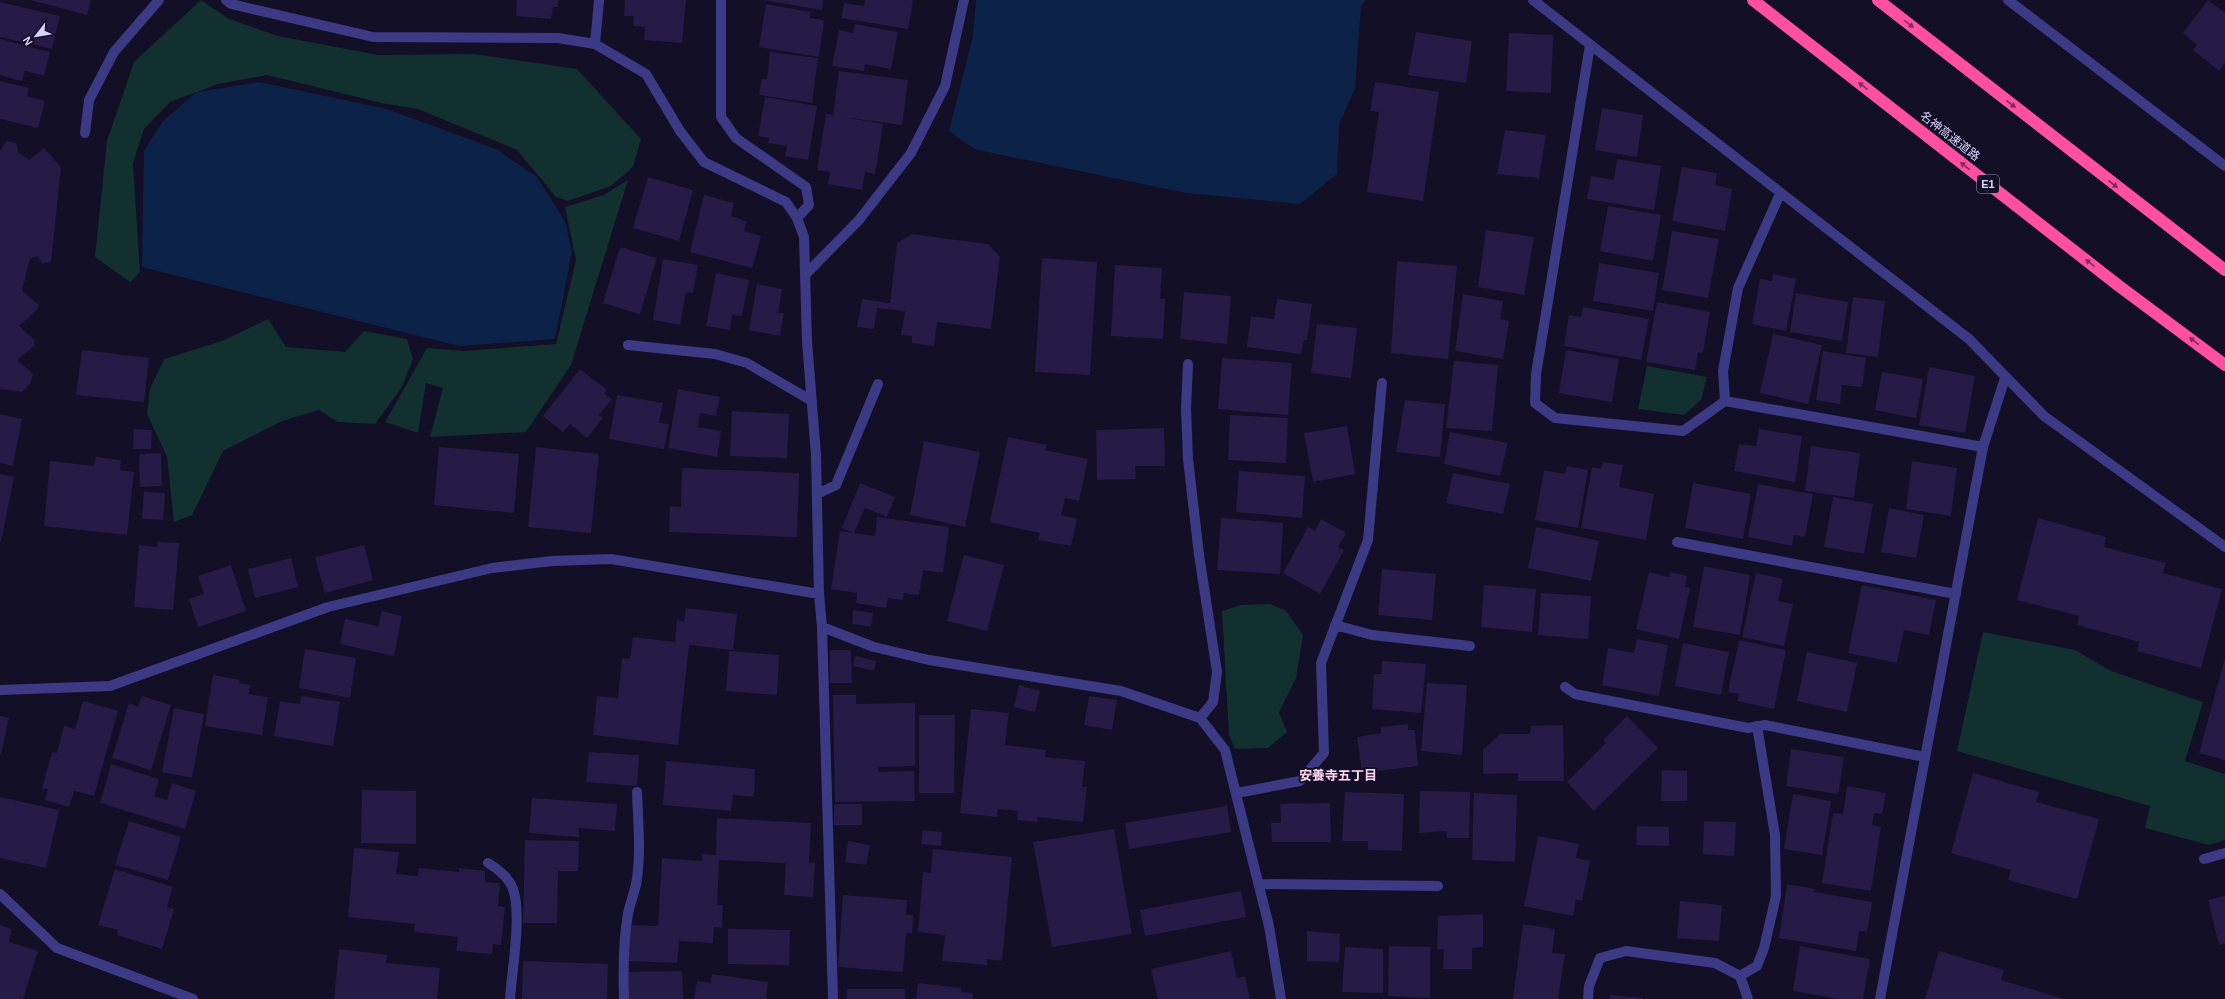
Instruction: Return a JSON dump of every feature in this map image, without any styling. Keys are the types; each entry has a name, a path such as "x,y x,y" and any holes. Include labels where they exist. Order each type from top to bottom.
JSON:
{"highway":[{"name":"名神高速道路","path":"1753,0 2119,286 2225,365"},
{"path":"1878,0 2225,270"}],"street":[{"path":"86,133 89,100 114,52 159,0"},
{"path":"226,0 231,4 373,37 558,38 595,44 646,74 680,130 704,162 786,202 796,218 804,237 804,275 817,494 833,999"},
{"path":"595,44 598,0"},
{"path":"721,0 721,117 736,138 806,187 809,205 796,218"},
{"path":"804,275 858,220 911,153 944,86 964,0"},
{"path":"1533,0 1780,194 1969,339 2005,378 2044,416 2225,547"},
{"path":"2008,0 2225,166"},
{"path":"1590,45 1538,366 1535,403 1555,418 1684,430 1725,401 1983,447"},
{"path":"1725,401 1723,371 1738,288 1780,194"},
{"path":"628,345 715,354 748,363 812,401"},
{"path":"1188,364 1186,408 1188,459 1199,555 1217,672 1213,702 1200,718"},
{"path":"1880,999 1924,756 1983,447 2005,378"},
{"path":"1237,793 1300,781 1324,752 1321,663 1368,540 1382,383"},
{"path":"817,494 836,485 878,384"},
{"path":"1677,542 1956,594"},
{"path":"0,690 110,686 328,607 492,568 507,566 552,561 611,559 819,594"},
{"path":"1335,626 1372,635 1470,646"},
{"path":"822,627 874,647 929,660 1121,691 1200,718 1225,750 1260,884 1269,926 1281,999"},
{"path":"1565,687 1575,694 1748,728 1765,725 1924,756"},
{"path":"1740,976 1757,966 1764,948 1776,896 1775,835 1757,726"},
{"path":"624,999 623,965 625,936 628,913 637,879 640,849 637,792"},
{"path":"2204,859 2225,853"},
{"path":"488,863 498,868 513,887 518,910 510,999"},
{"path":"1260,884 1438,886"},
{"path":"0,894 57,948 193,999"},
{"path":"1588,999 1589,986 1600,958 1626,951 1715,963 1740,976 1748,999"}],"green space":[{"path":"201,0 229,19 278,36 378,55 474,54 577,69 641,139 633,167 611,186 568,201 556,197 517,150 418,109 386,104 267,75 218,84 170,102 144,129 133,163 140,272 130,282 95,257 107,141 134,62"},
{"path":"628,180 571,365 526,432 430,437 443,388 426,383 418,433 385,422 427,348 463,351 556,344 576,260 565,207 604,195"},
{"path":"268,319 286,347 345,352 364,331 407,339 413,359 402,387 375,424 338,422 319,410 282,421 223,451 192,515 174,522 167,457 147,414 150,389 164,359 222,341"},
{"path":"1647,366 1707,377 1701,400 1684,415 1638,409"},
{"path":"1270,604 1286,611 1303,635 1296,678 1279,712 1287,732 1268,748 1235,749 1229,736 1222,611 1241,605"},
{"path":"1983,632 2075,650 2111,671 2203,702 2185,761 2225,774 2225,840 2209,845 2145,828 2150,806 1957,751"}],"water":[{"path":"976,0 1366,0 1361,6 1355,88 1339,125 1337,174 1300,204 1186,193 974,149 949,131 973,36"},
{"path":"259,82 387,109 496,149 537,177 565,221 572,252 555,339 459,346 142,267 144,151 163,121 197,92"}],"building":[{"path":"30,0 91,0 87,15"},
{"path":"517,0 558,0 558,7 553,7 551,19 516,16"},
{"path":"625,0 686,0 682,43 644,40 645,27 633,26 634,16 624,16"},
{"path":"762,0 823,0 822,10"},
{"path":"865,0 913,0 908,29 841,18 844,3 864,6"},
{"path":"2208,0 2225,13 2225,62 2219,71 2193,50 2197,45 2183,33"},
{"path":"0,2 60,16 52,49 0,37"},
{"path":"766,4 810,12 810,18 824,20 819,57 759,47"},
{"path":"855,24 898,32 891,69 865,64 864,71 832,66 839,30 853,33"},
{"path":"1416,32 1472,41 1466,83 1408,75"},
{"path":"1509,33 1553,35 1551,93 1506,91"},
{"path":"0,39 50,52 44,76 25,71 22,81 0,75"},
{"path":"770,52 818,58 812,103 759,95 762,79 767,79"},
{"path":"839,71 908,80 902,125 843,117 883,124 875,174 865,172 862,190 828,184 830,172 817,170 826,114 833,115"},
{"path":"0,81 29,88 27,96 45,101 38,128 0,119"},
{"path":"1375,82 1439,92 1423,201 1367,192 1379,112 1370,111"},
{"path":"765,97 817,106 808,160 785,156 787,146 768,143 769,138 758,136"},
{"path":"1602,108 1643,115 1637,157 1595,150"},
{"path":"1505,130 1546,135 1539,178 1497,174"},
{"path":"7,141 16,143 19,153 29,160 44,148 61,167 51,262 42,263 37,256 30,259 22,291 39,305 37,310 19,326 34,339 34,346 17,360 33,374 30,384 22,392 0,389 0,150"},
{"path":"1617,159 1661,166 1654,210 1587,199 1591,176 1614,180"},
{"path":"1682,167 1717,173 1715,185 1732,189 1725,231 1672,221"},
{"path":"648,177 693,190 679,241 633,228"},
{"path":"704,195 734,203 731,216 746,221 744,231 761,236 752,268 690,252"},
{"path":"1608,206 1661,215 1653,261 1600,251"},
{"path":"1486,230 1534,237 1524,295 1478,287"},
{"path":"1672,231 1719,239 1708,298 1662,290"},
{"path":"912,234 988,244 1000,257 991,329 937,322 934,346 912,343 912,336 901,335 905,311 877,308 874,329 857,327 862,299 890,303 897,243"},
{"path":"620,247 657,258 640,314 603,303"},
{"path":"1042,258 1097,262 1090,375 1035,372"},
{"path":"663,259 698,265 693,293 686,292 680,325 653,320"},
{"path":"1397,261 1457,266 1448,359 1391,353"},
{"path":"1599,263 1659,273 1653,311 1593,301"},
{"path":"1115,265 1162,268 1160,299 1165,299 1163,339 1111,336"},
{"path":"716,273 749,280 742,316 732,315 730,330 706,326"},
{"path":"1773,274 1796,279 1786,331 1752,324 1760,279 1772,281"},
{"path":"757,284 782,289 778,313 784,313 780,336 749,330"},
{"path":"1184,292 1231,296 1227,344 1180,339"},
{"path":"1796,293 1848,302 1842,341 1790,332"},
{"path":"1463,294 1503,301 1500,319 1509,321 1503,359 1455,351"},
{"path":"1853,297 1885,301 1878,357 1846,353"},
{"path":"1277,299 1312,304 1307,340 1304,340 1301,354 1247,347 1251,316 1274,319"},
{"path":"1657,302 1710,312 1703,353 1698,352 1695,370 1646,362"},
{"path":"1583,307 1649,319 1641,360 1564,346 1569,315 1581,317"},
{"path":"1317,324 1357,328 1351,378 1311,373"},
{"path":"1773,334 1822,345 1808,404 1760,393"},
{"path":"82,350 149,358 144,402 76,395"},
{"path":"1566,350 1619,359 1612,402 1559,393"},
{"path":"1823,351 1866,358 1862,387 1842,385 1840,404 1816,400"},
{"path":"1222,358 1292,363 1288,415 1218,409"},
{"path":"1454,361 1498,365 1492,431 1446,428"},
{"path":"1929,367 1975,376 1965,433 1919,425"},
{"path":"580,369 607,390 604,394 612,399 599,415 603,418 587,438 570,424 563,432 543,416"},
{"path":"1882,372 1923,379 1916,418 1875,410"},
{"path":"678,389 720,397 716,416 700,413 698,427 721,431 717,457 668,448"},
{"path":"617,395 663,403 659,423 669,424 664,449 609,439"},
{"path":"1405,400 1445,404 1440,457 1396,452"},
{"path":"732,411 789,414 787,458 730,456"},
{"path":"0,414 22,419 13,466 0,463"},
{"path":"1230,415 1288,418 1286,463 1228,460"},
{"path":"1347,426 1355,474 1313,482 1304,433"},
{"path":"1164,428 1165,466 1135,466 1136,479 1097,480 1096,430"},
{"path":"134,429 152,430 151,449 133,449"},
{"path":"1759,429 1802,436 1795,482 1734,471 1739,444 1756,446"},
{"path":"1450,432 1508,443 1500,476 1444,464"},
{"path":"1008,437 1047,445 1045,450 1088,459 1079,501 1065,498 1061,515 1077,519 1071,546 1038,540 1040,533 990,522"},
{"path":"924,441 980,452 965,527 910,515"},
{"path":"1811,446 1860,453 1854,498 1805,491"},
{"path":"439,447 519,454 514,513 434,505"},
{"path":"536,447 599,454 591,533 528,527"},
{"path":"161,453 162,486 140,487 139,454"},
{"path":"96,457 121,460 120,470 134,472 127,535 44,526 50,461 94,466"},
{"path":"1912,461 1957,468 1951,516 1906,509"},
{"path":"1603,462 1623,465 1619,487 1654,494 1646,540 1581,528 1592,467 1601,469"},
{"path":"1567,466 1588,470 1578,528 1535,520 1544,470 1565,474"},
{"path":"682,468 799,473 797,537 669,532 670,506 681,507"},
{"path":"1239,471 1305,476 1302,518 1236,512"},
{"path":"1453,473 1510,484 1503,514 1446,503"},
{"path":"0,474 14,477 1,542 0,542"},
{"path":"860,483 895,497 887,517 865,508 854,533 842,528"},
{"path":"1693,483 1751,494 1743,539 1685,528"},
{"path":"1758,484 1813,494 1805,537 1794,535 1792,546 1748,537"},
{"path":"144,492 165,493 163,520 142,519"},
{"path":"1833,497 1873,504 1864,554 1824,547"},
{"path":"1889,508 1924,515 1916,558 1881,552"},
{"path":"877,517 949,527 943,573 923,570 919,595 904,593 903,600 888,598 886,608 856,603 857,593 831,589 840,531 875,536"},
{"path":"1221,518 1283,523 1280,574 1217,570"},
{"path":"2038,518 2106,537 2104,547 2166,563 2163,573 2222,589 2201,668 2137,651 2139,642 2077,625 2079,616 2017,600"},
{"path":"1321,519 1346,533 1338,547 1344,550 1320,594 1283,573 1308,527 1315,531"},
{"path":"1536,527 1599,541 1591,581 1528,568"},
{"path":"158,542 179,543 173,610 134,607 139,545 157,547"},
{"path":"364,545 373,580 325,593 315,557"},
{"path":"964,555 1004,565 987,631 947,621"},
{"path":"291,558 298,587 255,598 248,569"},
{"path":"231,565 246,611 198,627 189,599 204,594 198,576"},
{"path":"1704,566 1750,575 1740,635 1693,627"},
{"path":"1382,569 1436,574 1432,620 1378,615"},
{"path":"1649,572 1669,577 1670,572 1687,576 1685,587 1690,588 1679,639 1636,629"},
{"path":"1756,573 1783,579 1778,601 1793,604 1784,646 1742,637"},
{"path":"1484,585 1536,589 1532,632 1481,627"},
{"path":"1862,585 1936,600 1929,635 1904,630 1897,663 1848,653"},
{"path":"1541,593 1591,596 1588,639 1538,635"},
{"path":"686,608 737,614 733,650 689,645 678,745 593,735 597,696 618,698 622,658 630,659 633,637 675,642 677,620 684,621"},
{"path":"853,610 873,613 871,627 852,624"},
{"path":"382,611 402,616 394,656 340,644 345,619 378,626"},
{"path":"1637,639 1668,645 1659,696 1602,685 1608,648 1634,653"},
{"path":"1739,640 1786,650 1774,709 1737,701 1739,694 1728,692"},
{"path":"1683,643 1729,652 1721,695 1675,686"},
{"path":"305,649 356,658 350,698 299,688"},
{"path":"830,650 851,650 852,683 830,683"},
{"path":"729,651 779,655 777,695 726,691"},
{"path":"1807,652 1857,663 1847,712 1797,701"},
{"path":"855,656 876,661 874,671 853,666"},
{"path":"2225,658 2225,760 2199,753"},
{"path":"1382,661 1426,664 1421,713 1372,709 1374,674 1382,674"},
{"path":"213,675 240,680 239,683 250,685 249,694 268,697 262,735 205,726"},
{"path":"1427,683 1467,685 1462,755 1421,751"},
{"path":"1019,685 1040,691 1035,712 1014,707"},
{"path":"833,695 856,695 856,704 915,703 915,766 878,767 878,772 914,771 915,801 835,802"},
{"path":"142,696 171,705 151,770 112,758 129,703 138,706"},
{"path":"301,696 340,702 333,746 274,736 280,701 300,704"},
{"path":"1089,696 1117,700 1112,730 1084,725"},
{"path":"83,701 118,711 94,796 74,791 69,807 45,800 48,789 42,788 52,752 57,753 64,726 75,729"},
{"path":"174,708 204,714 192,778 162,772"},
{"path":"971,709 1009,713 1005,745 1046,750 1045,757 1085,761 1082,787 1087,787 1083,822 1037,817 1037,822 1017,820 1018,811 998,809 997,817 960,813"},
{"path":"919,715 955,715 954,793 919,793"},
{"path":"0,716 9,718 1,754 0,754"},
{"path":"1627,716 1658,748 1594,811 1567,782 1606,743 1603,740"},
{"path":"1408,724 1408,730 1415,730 1418,766 1362,773 1357,737 1381,733 1381,727"},
{"path":"1563,725 1564,781 1518,781 1518,773 1483,774 1483,750 1500,734 1530,734 1531,726"},
{"path":"1791,749 1844,757 1838,794 1786,786"},
{"path":"589,752 639,755 637,786 586,782"},
{"path":"666,761 755,769 754,797 733,795 731,811 663,805"},
{"path":"111,764 159,779 154,796 167,800 172,783 196,791 185,829 100,803"},
{"path":"1662,770 1687,771 1687,801 1661,801"},
{"path":"1973,773 2039,792 2036,802 2099,819 2077,899 2008,880 2011,870 1951,853"},
{"path":"1847,786 1886,793 1882,814 1874,813 1872,825 1881,827 1871,891 1822,883 1833,813 1843,814"},
{"path":"362,790 416,791 416,844 361,843"},
{"path":"1420,791 1470,792 1469,838 1447,838 1446,831 1419,833"},
{"path":"1345,792 1404,794 1402,851 1368,850 1368,841 1342,841"},
{"path":"1474,793 1517,795 1515,862 1472,860"},
{"path":"1793,794 1831,801 1822,855 1784,849"},
{"path":"0,797 59,810 46,868 0,858"},
{"path":"532,798 617,804 615,831 579,828 579,837 529,833"},
{"path":"1330,803 1331,842 1272,842 1271,823 1281,823 1280,804"},
{"path":"834,804 862,804 862,825 834,825"},
{"path":"1227,806 1231,832 1129,849 1125,823"},
{"path":"717,818 811,823 809,862 815,863 813,897 784,895 786,863 719,860 717,905 723,905 722,928 714,927 713,943 679,941 677,963 627,961 628,925 658,926 662,858 702,861 702,854 716,855"},
{"path":"129,821 181,837 168,880 115,865"},
{"path":"1704,821 1736,822 1734,856 1703,854"},
{"path":"1637,826 1669,827 1669,846 1636,845"},
{"path":"1114,829 1132,934 1052,947 1033,842"},
{"path":"923,830 942,832 941,846 921,844"},
{"path":"1538,836 1579,844 1576,858 1590,861 1582,901 1576,899 1573,916 1524,906"},
{"path":"525,840 579,841 578,871 558,871 557,923 523,923"},
{"path":"848,841 870,845 866,865 845,862"},
{"path":"354,848 399,852 396,874 418,876 419,868 459,872 459,868 485,871 485,882 500,883 498,906 505,907 501,945 493,944 492,954 456,951 458,937 414,932 415,924 348,917"},
{"path":"933,849 1012,857 1002,961 987,959 987,965 942,961 945,935 918,932 923,872 931,873"},
{"path":"115,869 173,887 167,907 174,909 162,949 117,935 118,930 98,925"},
{"path":"1787,884 1815,889 1814,892 1872,902 1867,932 1859,931 1856,951 1779,938"},
{"path":"1241,891 1246,917 1145,936 1140,910"},
{"path":"843,895 907,900 906,915 913,915 912,933 906,933 903,972 838,967"},
{"path":"2225,896 2225,943 2219,945 2208,900"},
{"path":"1680,901 1722,905 1719,941 1677,938"},
{"path":"1483,914 1483,947 1472,948 1472,969 1443,969 1444,949 1437,949 1438,916"},
{"path":"1523,924 1555,929 1552,953 1565,954 1558,999 1513,999"},
{"path":"0,925 12,929 9,942 38,951 23,999 0,999"},
{"path":"728,929 790,930 789,965 728,964"},
{"path":"1307,931 1340,934 1339,962 1307,961"},
{"path":"1389,946 1430,947 1430,998 1388,996"},
{"path":"1800,946 1870,959 1863,999 1839,999 1793,991"},
{"path":"1345,947 1383,949 1383,993 1342,992"},
{"path":"339,949 387,955 386,963 440,968 437,999 334,999"},
{"path":"1231,951 1237,978 1245,976 1250,999 1158,999 1151,969"},
{"path":"1939,951 2004,970 2001,980 2064,999 1925,999"},
{"path":"523,961 608,964 607,999 522,999"},
{"path":"682,971 683,999 629,999 629,972"},
{"path":"712,974 768,982 766,999 694,999 697,981 711,983"},
{"path":"918,983 961,988 961,992 973,993 972,999 916,999"},
{"path":"847,989 905,989 905,999 847,999"},
{"path":"1610,995 1643,998 1643,999 1610,999"}],"district":[{"name":"安養寺五丁目","path":"1338,775"}]}
